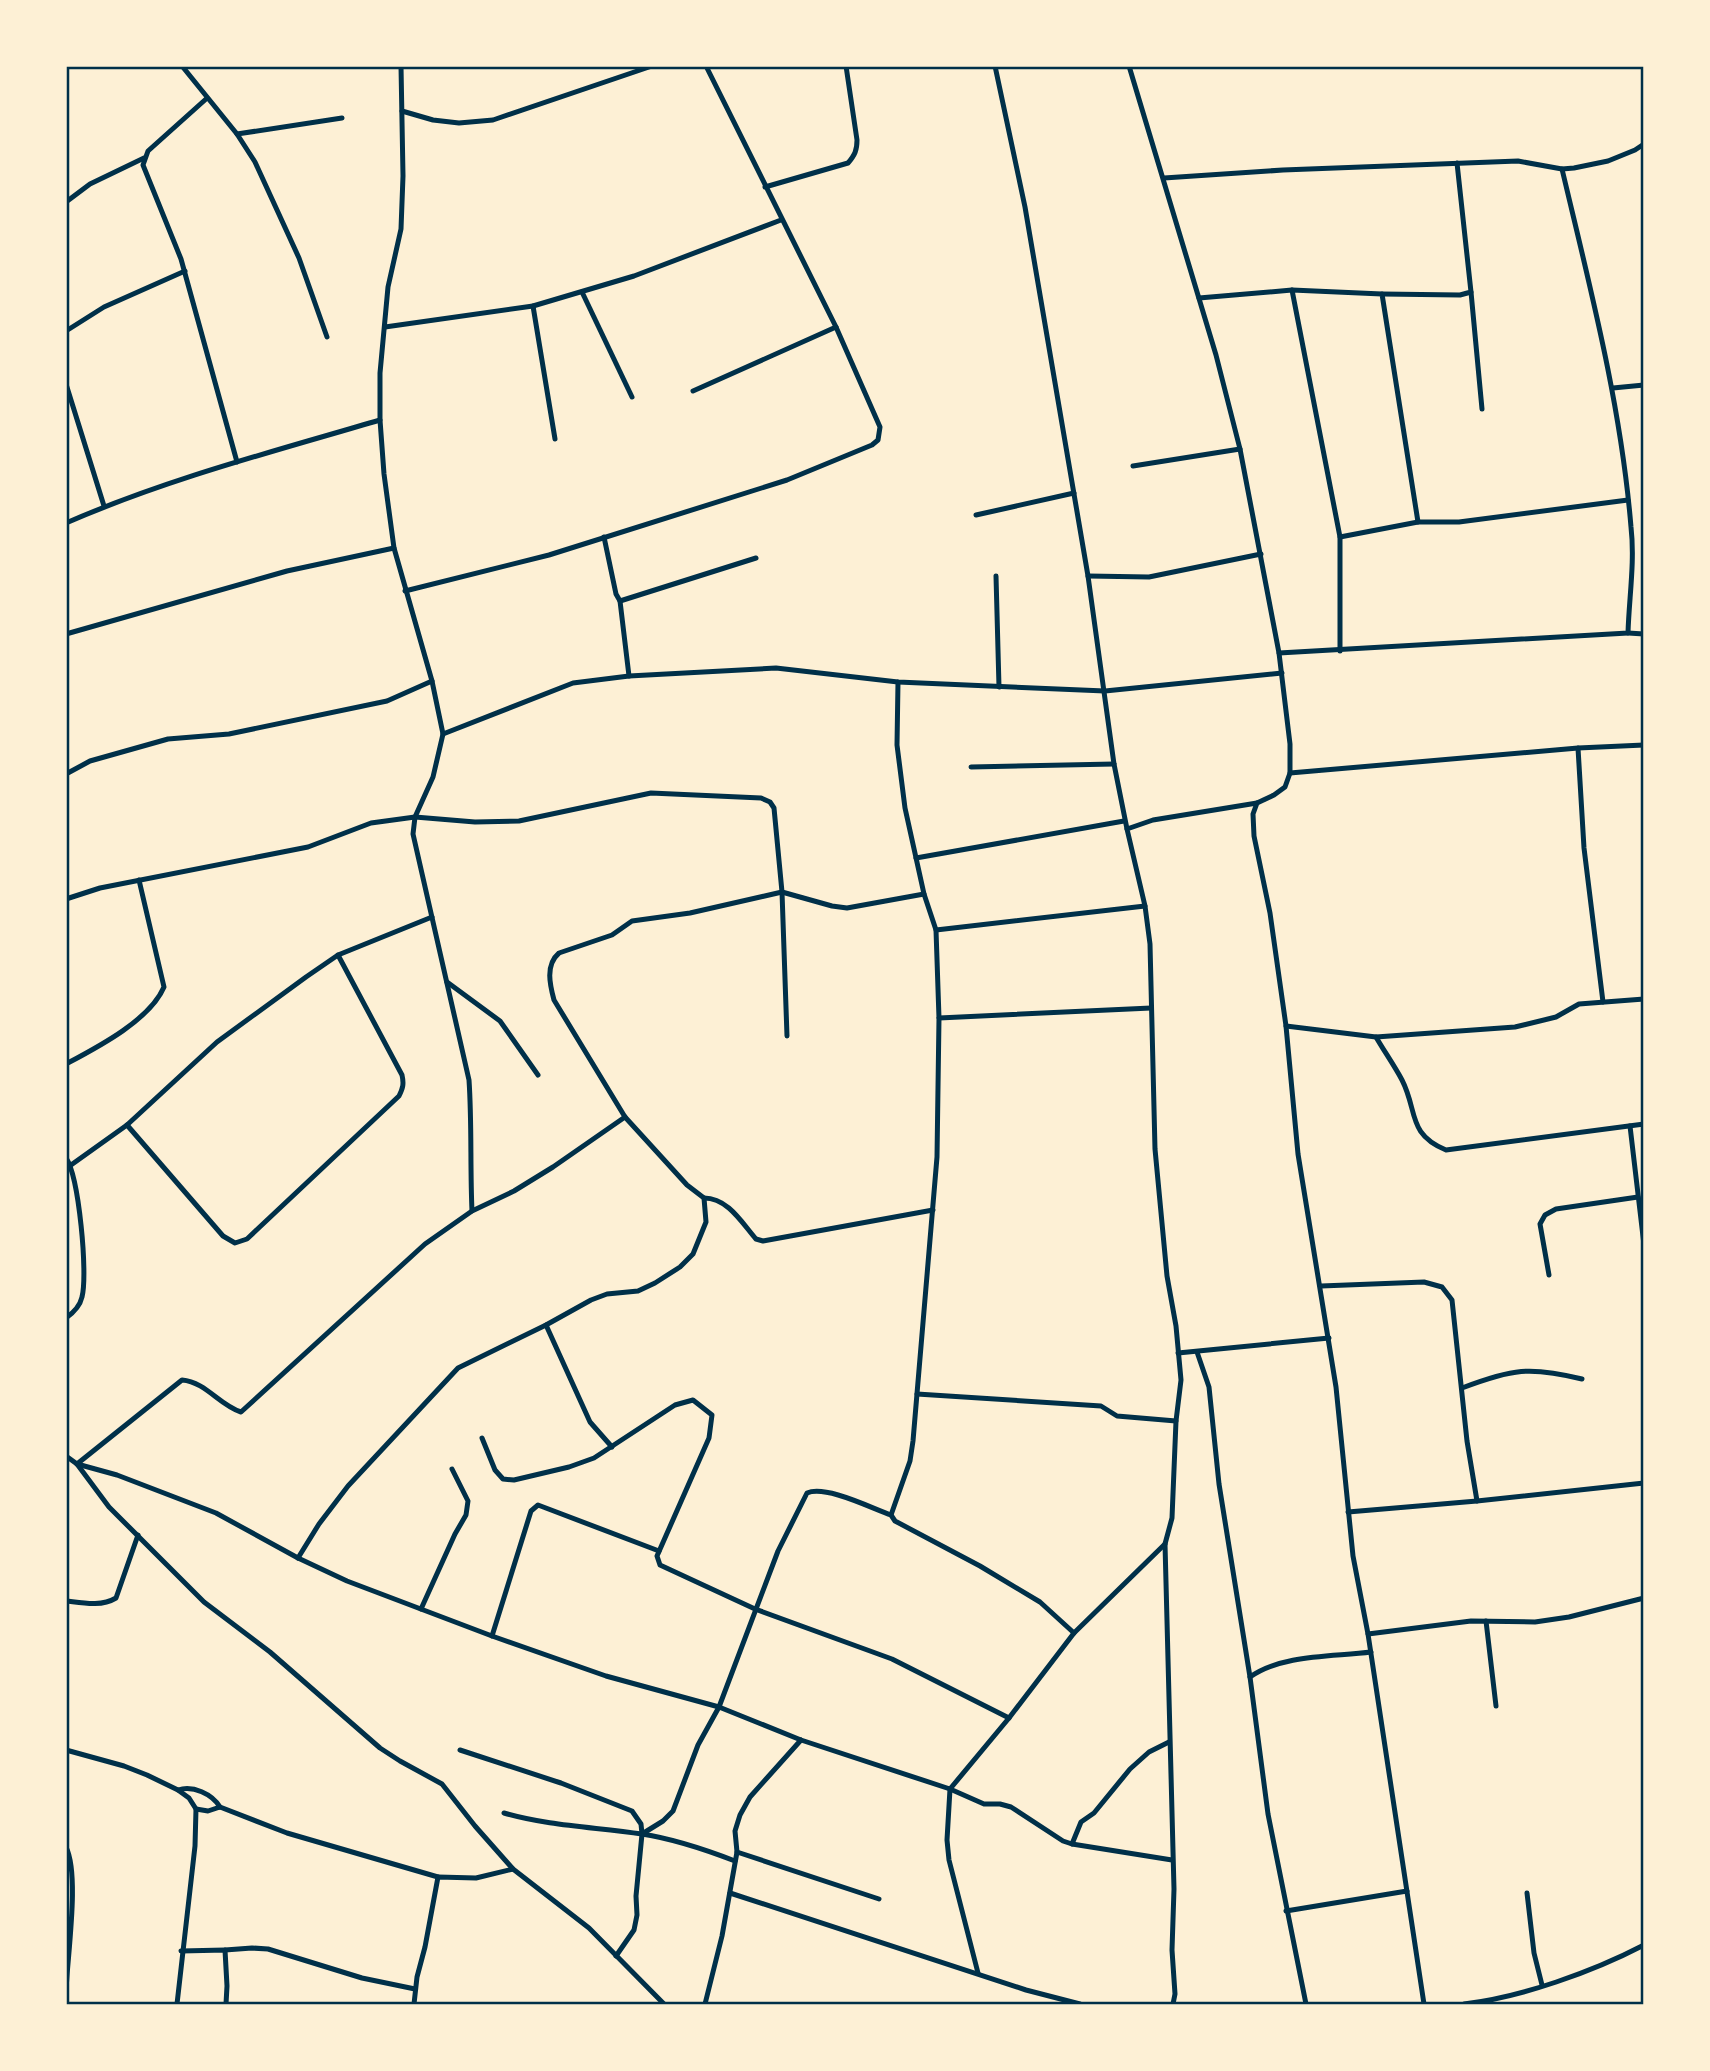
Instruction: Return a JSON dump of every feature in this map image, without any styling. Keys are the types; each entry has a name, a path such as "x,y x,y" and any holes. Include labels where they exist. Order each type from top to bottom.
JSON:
{"street":[{"path":"181,66 237,134 255,162 299,258 327,337"},
{"path":"401,66 401,229 388,287 380,373 380,421 394,548 432,681 443,734 433,776 415,817 413,834 469,1080 472,1119 469,1157 472,1211"},
{"path":"402,111 459,124 493,120 652,66"},
{"path":"405,591 549,555 787,480 872,445 878,440 880,427 836,327 707,68 717,66"},
{"path":"765,187 848,163 853,158 857,150 857,140 846,66"},
{"path":"995,66 1025,206 1088,576 1114,764 1124,821 1145,906 1150,944 1155,1149 1167,1276 1181,1380 1176,1421 1172,1518 1165,1544 1169,1646 1173,2004"},
{"path":"1127,829 1153,820 1257,803 1285,787 1290,773 1290,744 1279,653 1240,449 1199,298 1129,66"},
{"path":"206,99 148,151 143,165 185,271 237,462"},
{"path":"237,134 342,118"},
{"path":"1164,178 1283,170 1518,161 1574,169 1608,161 1643,144"},
{"path":"66,202 90,184 144,158"},
{"path":"1457,163 1482,409"},
{"path":"1562,169 1613,388 1628,500 1633,568 1628,634"},
{"path":"385,327 533,306 634,276 781,220"},
{"path":"66,331 104,307 185,271"},
{"path":"1199,298 1292,290 1460,295 1471,292"},
{"path":"1292,290 1340,537 1340,651"},
{"path":"582,292 632,397"},
{"path":"1382,294 1418,522"},
{"path":"533,306 555,439"},
{"path":"693,391 836,327"},
{"path":"66,384 104,506"},
{"path":"1613,388 1643,385"},
{"path":"66,523 104,506 237,462 380,421"},
{"path":"1133,466 1240,449"},
{"path":"976,515 1074,493"},
{"path":"1340,537 1418,522 1459,522 1628,500"},
{"path":"604,537 616,594 620,601 629,676"},
{"path":"66,634 286,571 394,548"},
{"path":"1088,576 1149,577 1261,554"},
{"path":"620,601 756,558"},
{"path":"996,576 999,687"},
{"path":"1279,653 1643,634"},
{"path":"443,734 573,683 629,676 776,668 898,682 1105,691 1282,673"},
{"path":"66,774 90,761 168,739 229,734 387,701 432,681"},
{"path":"891,1515 910,1461 917,1394 937,1157 939,1018 936,930 924,894 905,808 897,745 898,682"},
{"path":"1290,773 1578,748 1643,745"},
{"path":"1578,748 1584,848 1604,1002"},
{"path":"971,767 1114,764"},
{"path":"66,900 89,891 139,880 308,847 371,822 415,817 475,822 519,821 651,793 761,798 770,802 774,808 782,892 787,1036"},
{"path":"1257,803 1253,814 1254,836 1270,913 1286,1027 1298,1154 1329,1338 1348,1512 1423,2004"},
{"path":"916,858 1124,821"},
{"path":"66,1064 134,1023 158,1000 164,987 139,880"},
{"path":"924,894 847,908 782,892 690,913 632,921 612,935 554,957 550,983 554,1000 625,1117 687,1185 704,1198 713,1198 730,1209 757,1239 763,1241 933,1210"},
{"path":"936,930 1145,906"},
{"path":"71,1165 127,1125 217,1042 338,955 432,917"},
{"path":"127,1125 223,1236 235,1244 247,1239 399,1096 402,1090 402,1075 338,955"},
{"path":"447,982 500,1021 538,1075"},
{"path":"1286,1027 1376,1037 1515,1027 1556,1017 1579,1004 1643,999"},
{"path":"939,1018 1151,1008"},
{"path":"1376,1037 1402,1081 1419,1129 1429,1143 1446,1150 1643,1124"},
{"path":"77,1464 182,1380 195,1381 229,1408 241,1412 425,1244 472,1211 524,1185 625,1117"},
{"path":"1630,1126 1643,1245"},
{"path":"66,1158 71,1165 79,1210 85,1284 82,1301 66,1318"},
{"path":"1549,1275 1540,1224 1545,1215 1556,1209 1638,1197"},
{"path":"298,1558 319,1524 348,1486 458,1368 599,1297 638,1291 680,1267 693,1254 706,1222 704,1198"},
{"path":"1321,1286 1424,1282 1442,1287 1452,1300 1477,1501"},
{"path":"546,1325 590,1422 612,1447"},
{"path":"1178,1353 1329,1338"},
{"path":"1197,1352 1209,1387 1219,1484 1250,1677 1268,1814 1306,2004"},
{"path":"1462,1388 1492,1377 1525,1370 1547,1370 1582,1379"},
{"path":"917,1394 1101,1406 1117,1416 1176,1421"},
{"path":"482,1438 495,1470 503,1479 514,1480 569,1468 594,1458 675,1405 692,1400 712,1415 709,1438 657,1556 660,1565 755,1609 892,1658 1009,1718"},
{"path":"66,1456 77,1464 109,1507 204,1602 270,1652 380,1748 442,1784 513,1869 589,1928 664,2004"},
{"path":"77,1464 117,1475 216,1513 346,1581 492,1636 606,1676 719,1707 800,1740 950,1789 984,1804 1011,1807 1063,1841 1072,1844 1172,1860"},
{"path":"421,1609 466,1515 468,1500 452,1469"},
{"path":"1348,1512 1643,1483"},
{"path":"642,1834 673,1811 698,1745 719,1707 778,1551 807,1493 814,1490 828,1492 891,1515 895,1521 980,1566 1040,1602 1074,1633"},
{"path":"492,1636 531,1511 538,1505 659,1551"},
{"path":"66,1601 108,1603 116,1598 138,1535"},
{"path":"978,1973 949,1860 947,1840 950,1789 1074,1633 1165,1544"},
{"path":"1368,1634 1486,1621 1535,1622 1569,1617 1643,1598"},
{"path":"1486,1621 1496,1706"},
{"path":"1250,1677 1267,1667 1286,1662 1371,1652"},
{"path":"705,2004 730,1893 737,1852 735,1831 740,1815 750,1797 800,1740"},
{"path":"1072,1844 1081,1822 1094,1813 1130,1769 1149,1752 1169,1742"},
{"path":"66,1750 124,1766 178,1790 189,1798 196,1809 195,1846 177,2004"},
{"path":"460,1750 619,1804 632,1811 641,1824 642,1834 636,1896 637,1915 634,1930 616,1956"},
{"path":"178,1790 185,1788 203,1792 215,1799 220,1807 288,1833 438,1877 476,1878 513,1869"},
{"path":"196,1809 208,1811 220,1807"},
{"path":"504,1813 554,1825 642,1834 687,1843 735,1861"},
{"path":"66,1847 73,1893 66,1993"},
{"path":"737,1852 879,1899"},
{"path":"414,2004 438,1877"},
{"path":"1286,1910 1407,1891"},
{"path":"730,1893 1026,1990 1080,2004"},
{"path":"1527,1893 1534,1953 1542,1985"},
{"path":"1464,2004 1489,2001 1542,1985 1618,1959 1643,1945"},
{"path":"181,1951 253,1948 273,1950 362,1978 415,1989"},
{"path":"225,1950 226,2004"}]}
